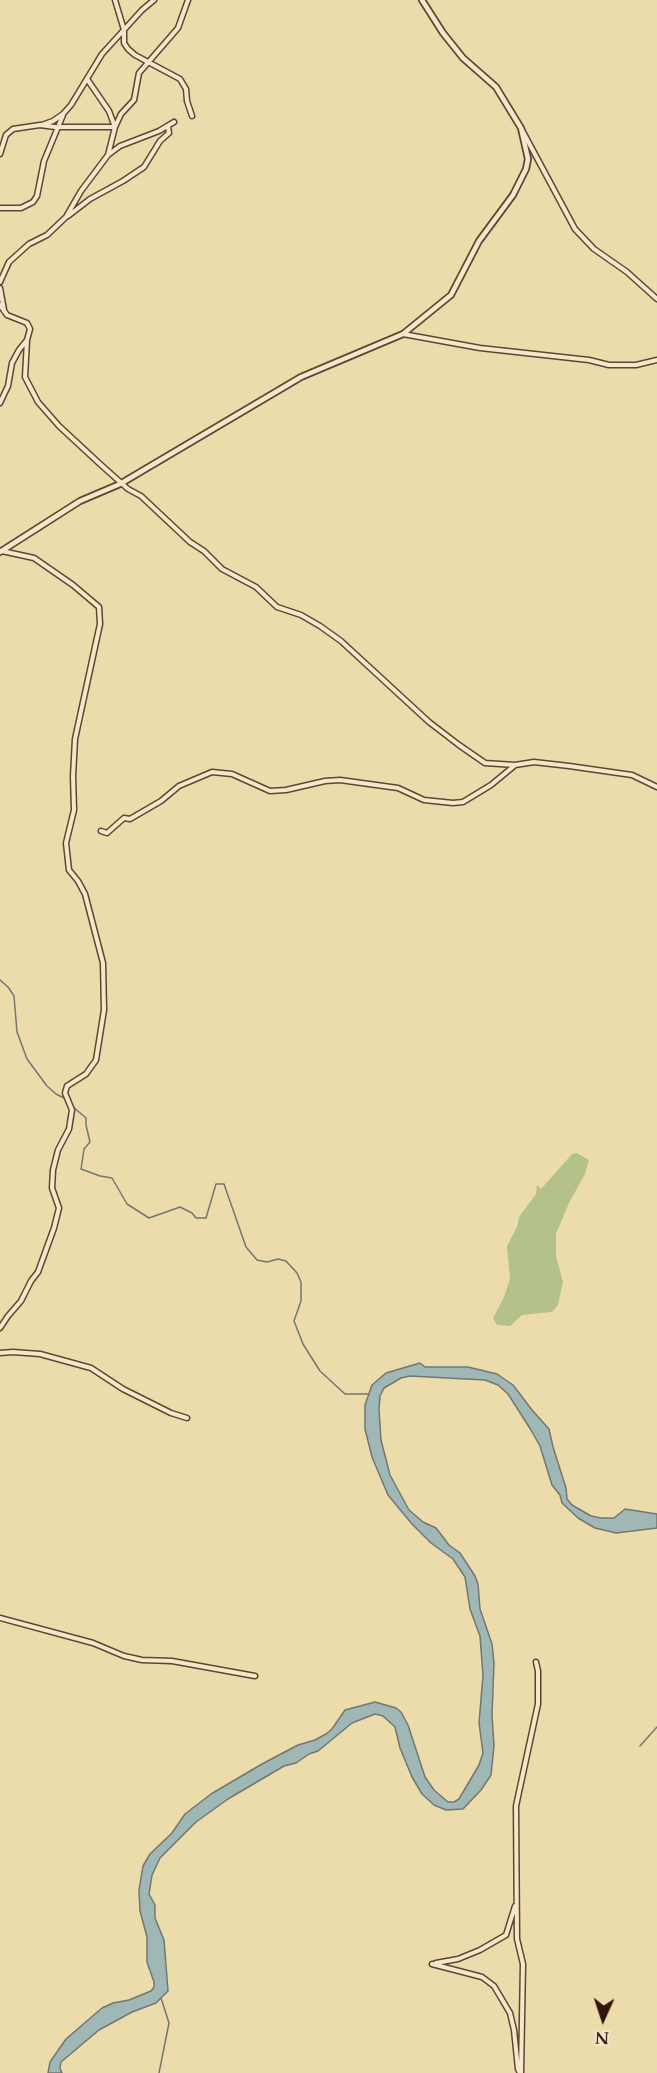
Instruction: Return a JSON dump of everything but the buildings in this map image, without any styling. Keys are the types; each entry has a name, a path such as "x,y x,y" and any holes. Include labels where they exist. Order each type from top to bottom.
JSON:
{"street":[{"path":"115,0 124,30 124,43 128,49 149,63 180,78 186,89 192,116"},
{"path":"0,208 21,207 33,202 37,196 44,161 63,114 102,54 154,0"},
{"path":"108,155 121,114 134,100 140,73 178,28 188,0"},
{"path":"422,0 443,33 463,58 496,87 533,147 575,229 594,249 627,272 657,299"},
{"path":"87,79 109,111 115,127"},
{"path":"0,154 6,135 13,129 40,125 53,121 63,114"},
{"path":"66,218 81,191 108,155 120,146 174,122"},
{"path":"40,125 115,127"},
{"path":"0,282 9,262 29,244 47,235 100,193 139,172 169,133 168,126"},
{"path":"1,552 80,501 122,483 301,377 403,334 441,306 452,295 480,241 513,195 526,169 528,159 521,128"},
{"path":"0,288 7,315 27,323 30,329 27,340 25,377 38,402 59,426 222,569 256,587 277,607 301,615 341,641 429,722 484,763 515,765 534,762 632,775 657,787"},
{"path":"0,305 5,310"},
{"path":"403,334 480,348 588,360 609,365 636,365 657,360"},
{"path":"0,403 8,386 12,363 27,340"},
{"path":"0,1328 38,1272 54,1228 58,1208 52,1188 53,1170 58,1150 69,1129 72,1110 65,1093 67,1086 86,1074 96,1060 104,1010 103,963 85,894 69,870 66,843 74,810 75,739 100,624 99,607 73,585 34,558 1,552"},
{"path":"101,831 107,833 124,818 130,819 161,801 179,786 212,772 232,774 270,790 286,790 340,780 399,788 424,800 453,803 462,802 491,785 515,765"},
{"path":"0,1353 40,1354 91,1368 123,1389 171,1413 187,1418"},
{"path":"0,1618 93,1643 124,1656 142,1660 172,1661 255,1676"},
{"path":"521,2073 523,1964 517,1939 516,1806 528,1761 538,1704 536,1662"},
{"path":"517,1902 506,1935 458,1959 432,1964 482,1977 494,1986 510,2013 521,2073"}],"green space":[{"path":"577,1153 589,1160 585,1174 556,1234 556,1256 563,1282 558,1305 552,1312 522,1315 510,1326 497,1325 493,1318 510,1279 507,1246 517,1227 519,1217 536,1194 537,1185 541,1189 572,1154"}],"water":[{"path":"420,1363 425,1367 468,1367 497,1374 513,1385 549,1429 567,1499 572,1505 591,1516 601,1518 614,1518 625,1509 657,1514 657,1528 616,1533 595,1528 578,1518 562,1503 560,1495 552,1485 540,1446 508,1394 498,1385 485,1380 410,1376 401,1378 384,1388 380,1396 379,1410 381,1440 390,1475 409,1510 423,1522 436,1528 449,1545 460,1553 478,1584 480,1609 492,1644 494,1663 492,1715 494,1746 491,1775 481,1790 463,1809 446,1810 434,1805 422,1794 412,1777 400,1748 395,1727 383,1716 375,1714 352,1723 318,1751 296,1763 284,1766 228,1799 196,1822 160,1858 152,1875 149,1894 155,1905 155,1918 164,1940 168,1991 156,2003 132,2012 99,2030 61,2062 62,2073 48,2073 50,2062 66,2039 102,2008 129,2000 151,1991 154,1987 147,1962 147,1937 140,1911 139,1890 143,1866 150,1854 172,1833 185,1814 211,1794 298,1745 326,1734 345,1710 375,1702 396,1708 401,1712 408,1725 425,1777 434,1790 448,1802 459,1799 479,1765 483,1753 479,1723 483,1675 480,1636 470,1609 465,1577 453,1559 431,1543 388,1495 372,1457 365,1429 365,1405 372,1385 386,1373"}],"waterway":[{"path":"0,980 14,996 17,1032 27,1059 47,1086 64,1098"},
{"path":"72,1106 86,1118 90,1142 84,1149 81,1169 112,1178 127,1204 149,1218 180,1207 192,1213 196,1218 206,1218 216,1184 224,1184 246,1247 257,1260 286,1261 297,1273 301,1282 301,1301 294,1321 303,1344 320,1371 345,1394 369,1394"},
{"path":"640,1746 657,1727"},
{"path":"159,2073 169,2023 161,1998"}]}
